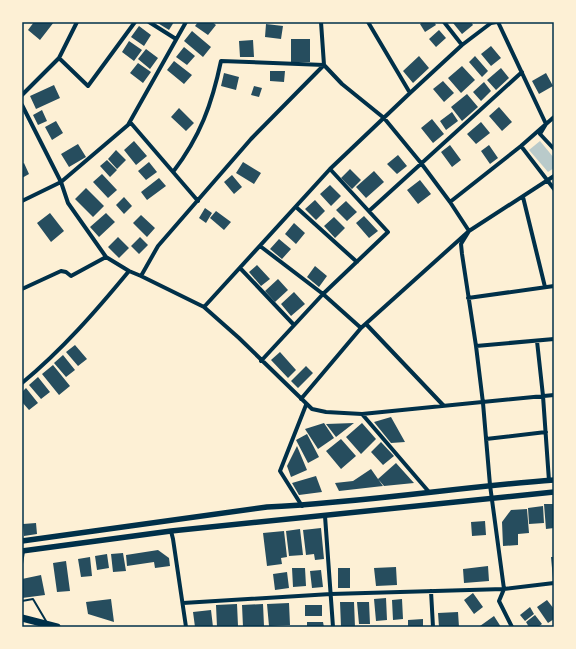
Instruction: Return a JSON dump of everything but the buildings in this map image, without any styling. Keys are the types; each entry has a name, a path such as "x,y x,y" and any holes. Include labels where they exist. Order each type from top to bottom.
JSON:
{"highway":[{"path":"22,618 57,627"}],"main road":[{"path":"22,541 267,508 302,506 490,485 552,481"},
{"path":"23,551 171,531 554,492"}],"street":[{"path":"22,95 59,58 78,22"},
{"path":"59,58 88,86 135,22"},
{"path":"149,22 176,40"},
{"path":"22,201 61,182 128,125 186,22"},
{"path":"321,22 324,65 342,84 384,118 421,163 450,202 469,231"},
{"path":"368,22 410,92"},
{"path":"444,22 462,45"},
{"path":"204,307 330,169 410,92 462,45 491,23 498,22 546,124"},
{"path":"173,172 185,156 200,129 216,86 220,61 324,65"},
{"path":"142,276 158,246 251,139 324,65"},
{"path":"369,211 522,72"},
{"path":"22,105 61,182 68,203 106,257 129,272 142,276 204,307 239,338 306,405 312,409 326,412 362,414 554,395"},
{"path":"450,202 521,146 554,117"},
{"path":"130,122 198,201"},
{"path":"546,124 540,134 554,149"},
{"path":"521,146 554,189"},
{"path":"261,361 323,294 388,232 330,169"},
{"path":"301,399 361,328 469,231 554,176"},
{"path":"523,197 545,287"},
{"path":"296,207 357,262"},
{"path":"469,231 461,244 476,346 483,403 490,485 504,589 499,601 512,627"},
{"path":"260,246 323,294 361,328"},
{"path":"22,289 61,271 66,272 71,276 106,257"},
{"path":"240,268 294,325"},
{"path":"22,383 43,365 96,311 129,272"},
{"path":"468,298 554,286"},
{"path":"366,324 443,405"},
{"path":"476,346 554,339"},
{"path":"537,341 552,481"},
{"path":"302,506 280,471 306,405"},
{"path":"362,414 429,492"},
{"path":"486,439 546,432"},
{"path":"325,516 333,627"},
{"path":"171,531 186,627"},
{"path":"183,603 331,594 504,589 554,583"},
{"path":"431,591 433,627"}],"lane":[{"path":"22,564 23,551"},
{"path":"22,601 33,599 47,624"}],"shaded area":[{"path":"540,141 554,158 554,168 548,172 529,150"}]}
